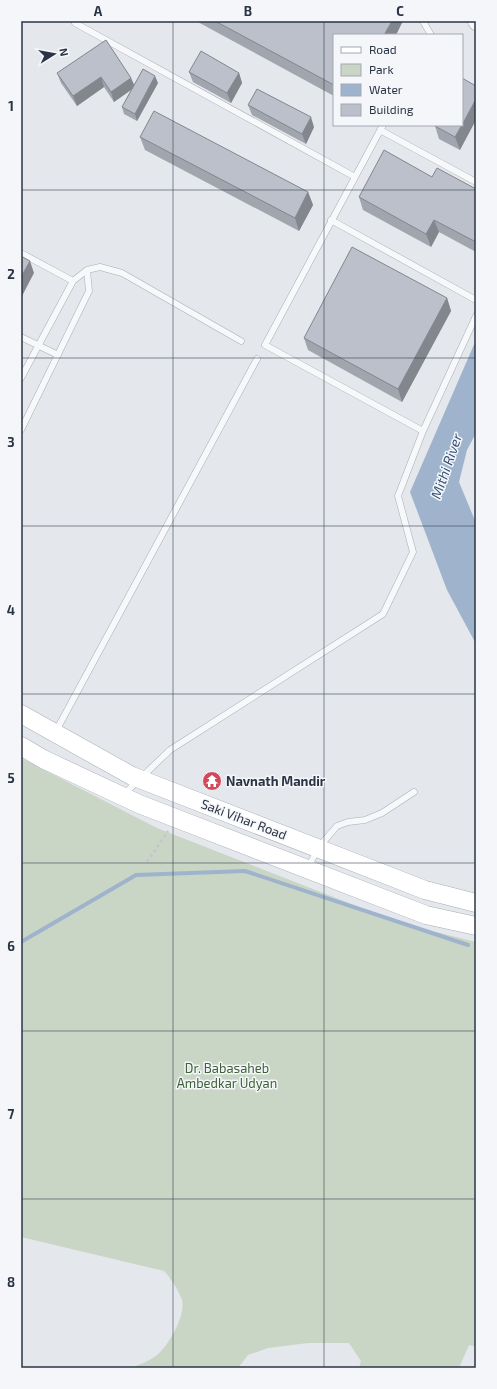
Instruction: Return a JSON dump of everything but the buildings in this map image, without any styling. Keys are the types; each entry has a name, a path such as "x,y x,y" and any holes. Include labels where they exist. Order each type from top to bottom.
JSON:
{"main road":[{"name":"Saki Vihar Road","path":"21,714 132,776 425,890 476,903"},
{"name":"Saki Vihar Road","path":"21,746 43,759 122,796 174,818 426,915 476,926"},
{"path":"380,897 389,876"}],"lane":[{"path":"422,21 430,34"},
{"path":"75,23 355,177"},
{"path":"423,431 265,345 381,128 476,182"},
{"path":"332,220 476,300"},
{"path":"21,253 73,281"},
{"path":"21,378 73,281 87,270 100,267 122,273 240,341"},
{"path":"21,428 89,291 87,270"},
{"path":"122,796 170,750 383,614 412,552 398,496 423,431 476,316"},
{"path":"21,337 58,355"},
{"path":"56,733 257,359"},
{"path":"308,869 318,848 337,826 348,822 365,820 382,813 414,792"}],"path":[{"path":"147,862 167,832 174,818"}],"green space":[{"name":"Dr. Babasaheb Ambedkar Udyan","path":"21,758 157,828 400,923 476,942 476,1347 469,1345 459,1368 359,1368 361,1361 349,1343 308,1343 268,1348 248,1355 238,1368 130,1368 144,1363 157,1355 167,1344 176,1329 183,1306 177,1288 172,1280 164,1271 21,1237"}],"water":[{"name":"Mithi River","path":"476,340 476,433 467,450 459,482 476,523 476,644 447,590 410,492"}],"waterway":[{"path":"21,942 136,875 245,871 468,945"}],"place":[{"name":"Navnath Mandir","path":"212,781"}]}
